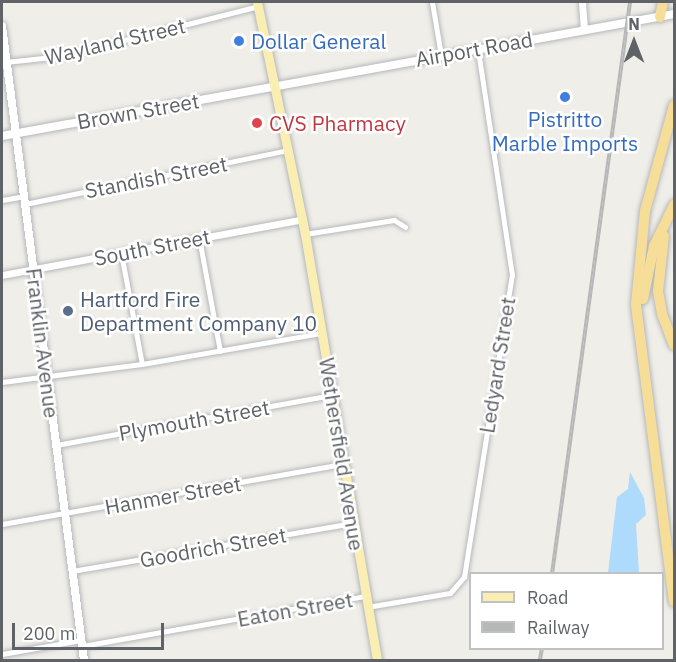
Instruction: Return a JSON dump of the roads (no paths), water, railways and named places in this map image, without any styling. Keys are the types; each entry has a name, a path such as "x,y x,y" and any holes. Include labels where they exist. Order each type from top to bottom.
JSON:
{"highway":[{"path":"660,17 663,2"},
{"path":"675,105 645,211 638,257 637,315 675,602"},
{"path":"646,392 643,289 654,246 675,205"},
{"path":"675,211 661,247 657,279 662,314 675,345"}],"main road":[{"name":"Wethersfield Avenue","path":"257,4 303,219 377,660"},
{"name":"Airport Road","path":"275,86 675,14"},
{"name":"Franklin Avenue","path":"2,26 84,660"},
{"name":"Brown Street","path":"2,136 275,86"}],"street":[{"path":"432,2 441,55"},
{"path":"582,2 584,30"},
{"name":"Wayland Street","path":"6,62 61,56 257,4"},
{"name":"Ledyard Street","path":"367,607 450,593 464,577 512,275 478,49"},
{"name":"Standish Street","path":"2,200 24,200 288,150"},
{"name":"South Street","path":"2,275 303,219"},
{"path":"305,234 394,220 405,227"},
{"path":"199,238 220,351"},
{"path":"121,253 142,364"},
{"path":"2,382 142,364 322,333"},
{"name":"Plymouth Street","path":"56,445 332,395"},
{"name":"Hanmer Street","path":"2,524 344,464"},
{"name":"Goodrich Street","path":"72,571 353,523"},
{"name":"Eaton Street","path":"2,654 365,596"}],"water":[{"path":"630,472 644,498 646,515 636,524 639,572 608,572 617,497 628,489"}],"railway":[{"path":"552,572 630,2"},
{"path":"540,660 542,650"}],"place":[{"name":"Dollar General","path":"239,41"},
{"name":"Pistritto Marble Imports","path":"565,97"},
{"name":"CVS Pharmacy","path":"257,123"},
{"name":"Hartford Fire Department Company 10","path":"68,311"}]}
